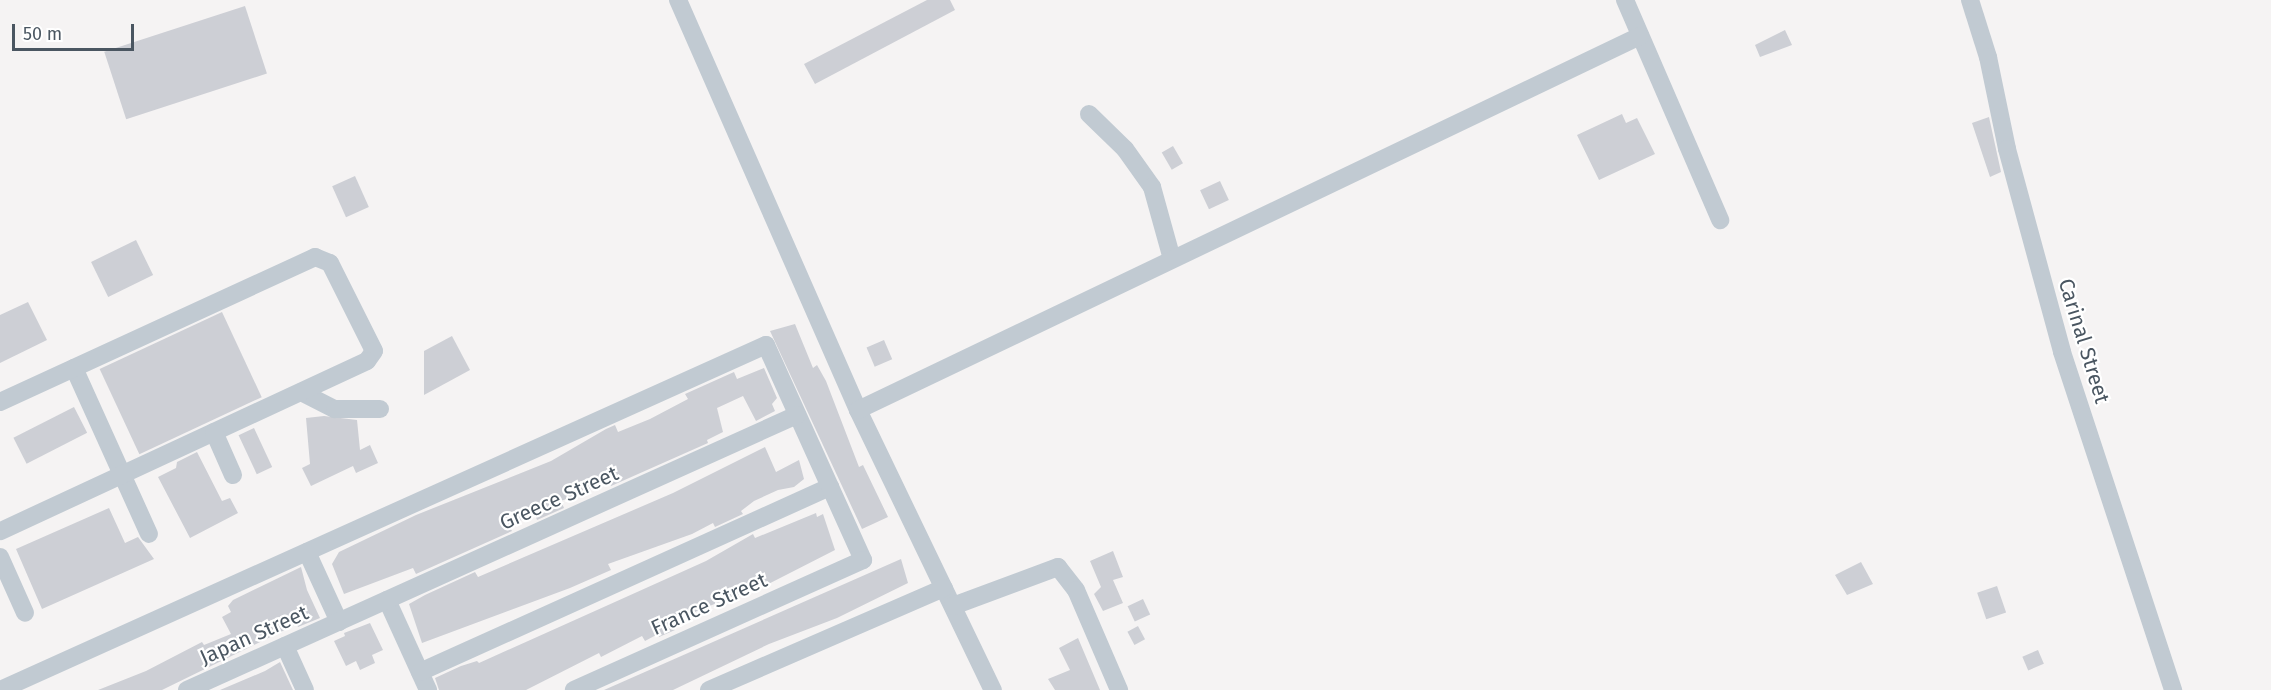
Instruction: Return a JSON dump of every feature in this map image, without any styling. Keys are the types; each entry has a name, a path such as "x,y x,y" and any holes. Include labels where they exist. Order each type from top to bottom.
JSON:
{"street":[{"path":"678,0 858,410 993,690"},
{"path":"1625,0 1720,220"},
{"name":"Carinal Street","path":"1970,0 1988,57 2007,149 2062,352 2173,690"},
{"path":"858,410 1640,36"},
{"path":"1089,114 1125,149 1152,187 1172,259"},
{"path":"0,402 315,257 330,263 374,354 301,392 0,531"},
{"path":"0,690 766,345 830,487 420,672"},
{"path":"74,368 149,534"},
{"path":"301,392 335,409 380,409"},
{"name":"Greece Street","path":"339,622 797,415"},
{"path":"214,432 233,475"},
{"name":"France Street","path":"574,690 863,560 830,487"},
{"path":"307,552 339,622"},
{"path":"0,557 24,613"},
{"path":"953,606 1058,567 1076,590 1119,690"},
{"path":"709,690 944,588"},
{"path":"387,600 428,690"},
{"name":"Japan Street","path":"188,690 339,622"},
{"path":"285,646 305,690"}],"building":[{"path":"927,0 950,0 955,10 815,84 804,64"},
{"path":"245,6 267,74 126,119 104,52"},
{"path":"1785,30 1792,45 1760,57 1755,45"},
{"path":"1622,114 1626,123 1637,118 1655,154 1599,180 1577,135"},
{"path":"1989,117 2001,172 1990,177 1972,123"},
{"path":"1173,146 1183,163 1172,170 1162,152"},
{"path":"355,176 369,207 346,217 332,186"},
{"path":"1220,181 1229,200 1209,209 1200,190"},
{"path":"136,240 153,275 108,297 91,262"},
{"path":"28,302 47,340 0,363 0,315"},
{"path":"222,312 262,397 139,454 100,369"},
{"path":"795,324 813,368 817,365 826,381 859,467 863,465 888,517 862,529 770,331"},
{"path":"452,336 470,370 424,395 424,351"},
{"path":"884,340 892,359 875,367 867,347"},
{"path":"764,368 777,398 772,404 775,411 756,421 743,396 717,408 723,432 707,440 708,443 611,486 609,482 561,501 564,508 537,520 535,514 509,526 512,531 416,574 413,568 344,594 332,564 339,552 416,515 551,461 615,425 618,432 650,419 688,399 685,394 734,372 737,379"},
{"path":"74,407 87,433 27,464 13,438"},
{"path":"324,416 357,420 360,450 370,445 378,463 356,473 353,466 311,486 302,468 310,464 306,418"},
{"path":"254,428 272,467 257,474 239,435"},
{"path":"765,447 776,472 799,460 804,479 794,487 778,490 754,501 741,511 743,514 715,527 713,523 692,534 608,564 611,570 570,588 422,643 409,604 475,572 478,577 673,493"},
{"path":"197,452 222,501 230,498 238,513 190,538 158,477 176,468 177,462"},
{"path":"109,508 125,543 138,537 154,559 42,609 16,549"},
{"path":"816,513 817,517 823,514 835,550 751,593 749,590 723,603 722,601 697,611 672,624 675,630 659,637 658,634 645,641 642,636 601,657 599,653 526,690 439,690 435,678 461,666 477,661 479,663 706,561 753,534 755,538"},
{"path":"1113,551 1123,577 1113,580 1123,603 1103,611 1094,594 1101,587 1090,561"},
{"path":"901,559 908,583 837,618 769,644 673,690 604,690"},
{"path":"1861,562 1873,584 1847,595 1835,575"},
{"path":"301,567 307,590 320,618 298,627 297,624 162,690 98,690 146,671 202,642 204,645 231,634 222,617 231,612 228,606 233,600"},
{"path":"1997,586 2006,612 1986,619 1977,593"},
{"path":"1143,599 1150,614 1135,622 1128,606"},
{"path":"370,623 383,650 372,655 375,663 360,670 356,661 346,666 334,641 345,636 344,633"},
{"path":"1138,626 1145,639 1134,645 1127,632"},
{"path":"1078,638 1100,690 1055,690 1048,679 1070,670 1059,648"},
{"path":"2038,650 2044,664 2028,670 2022,657"},
{"path":"280,662 293,690 220,690 265,671"}]}
